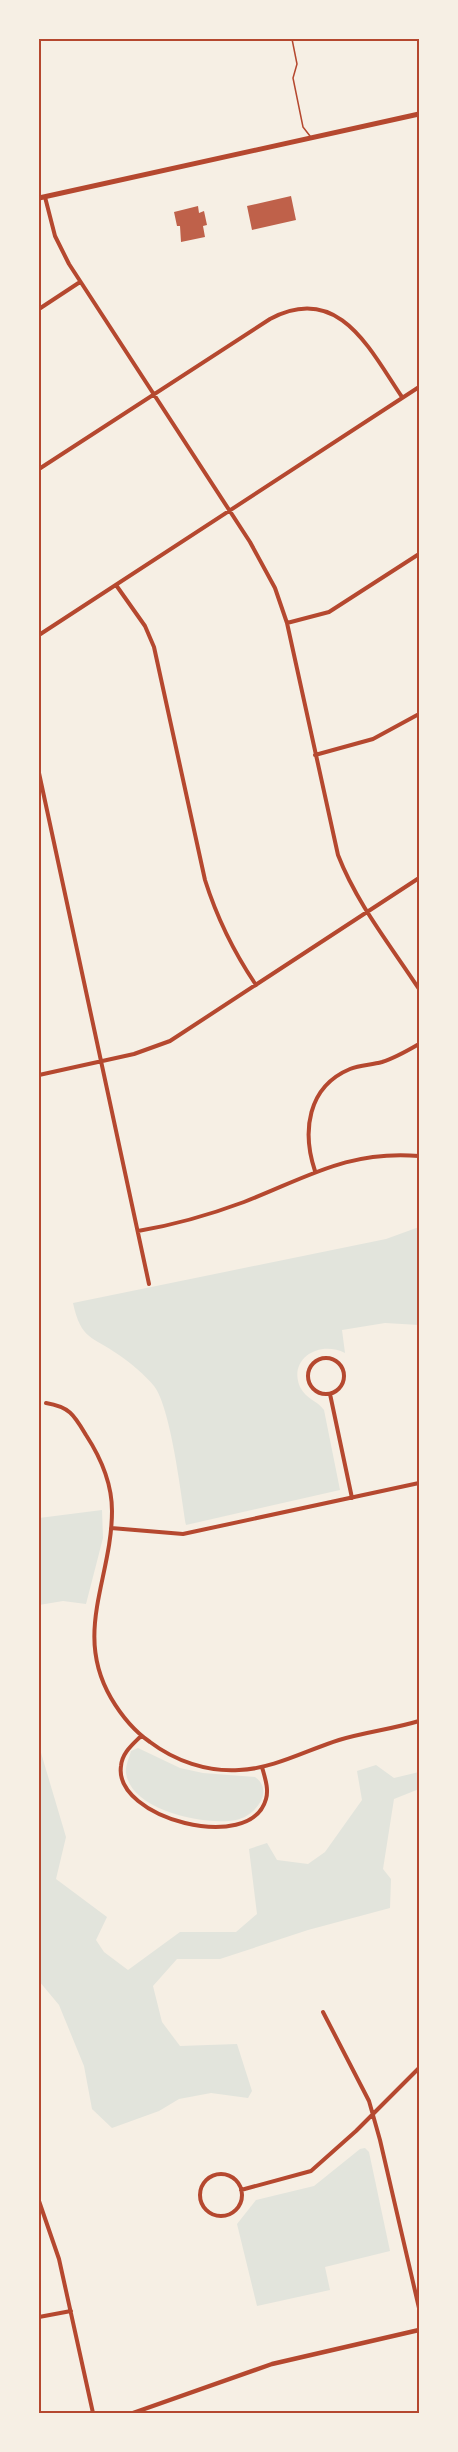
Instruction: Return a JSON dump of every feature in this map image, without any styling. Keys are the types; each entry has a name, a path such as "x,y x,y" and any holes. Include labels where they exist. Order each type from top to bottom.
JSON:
{"main road":[{"path":"42,197 419,114"}],"street":[{"path":"42,197 55,236 69,264 267,570 281,601 287,623 338,855 348,878 368,912 419,989"},
{"path":"39,309 80,282"},
{"path":"39,470 270,319 292,310 309,309 333,314 350,325 363,338 402,398"},
{"path":"39,635 419,387"},
{"path":"287,623 310,619 329,612 419,554"},
{"path":"116,585 144,626 154,647 205,880 213,906 230,944 256,985"},
{"path":"315,755 373,739 419,714"},
{"path":"39,773 148,1284"},
{"path":"39,1075 134,1054 170,1041 419,878"},
{"path":"315,1171 308,1144 308,1123 315,1103 325,1088 341,1073 388,1060 419,1044"},
{"path":"138,1231 209,1215 315,1171 368,1158 419,1156"},
{"path":"323,1358 335,1360 343,1370 343,1383 339,1389 330,1394 316,1391 309,1381 308,1374 313,1363 323,1358"},
{"path":"330,1394 352,1498"},
{"path":"46,1403 62,1405 71,1412 97,1452 107,1478 112,1504 111,1528 94,1617 94,1644 104,1686 119,1711 141,1736 168,1754 201,1767 233,1770 262,1767 339,1740 419,1721"},
{"path":"111,1528 183,1534 419,1483"},
{"path":"141,1736 124,1756 120,1767 123,1784 129,1793 147,1807 171,1819 189,1824 233,1826 256,1816 267,1798 262,1767"},
{"path":"323,2012 369,2101 419,2308"},
{"path":"241,2190 311,2171 419,2068"},
{"path":"215,2174 234,2178 241,2190 240,2204 230,2214 210,2213 201,2202 200,2188 208,2177 215,2174"},
{"path":"39,2201 59,2259 93,2413"},
{"path":"39,2317 71,2311"},
{"path":"133,2413 145,2411 272,2364 419,2330"}],"lane":[{"path":"292,39 297,64 293,78 303,127 311,138"}],"shaded area":[{"path":"419,1227 419,1325 385,1323 342,1330 345,1353 325,1349 316,1351 308,1355 298,1368 297,1377 300,1387 324,1410 340,1490 186,1525 170,1432 160,1397 154,1386 138,1369 84,1331 73,1303 386,1239"},
{"path":"102,1510 103,1538 86,1604 63,1601 39,1605 39,1518"},
{"path":"39,1746 66,1837 56,1879 107,1917 96,1940 104,1952 128,1970 180,1932 236,1932 257,1914 249,1849 267,1843 277,1860 308,1864 325,1852 362,1800 357,1771 376,1765 394,1778 419,1772 419,1789 394,1799 383,1869 391,1879 390,1908 308,1930 220,1959 177,1959 153,1986 162,2022 180,2046 237,2044 252,2091 248,2098 211,2093 179,2099 159,2111 112,2128 92,2109 84,2066 59,2005 39,1981"},
{"path":"138,1748 180,1768 203,1773 255,1777 261,1783 263,1796 250,1814 236,1820 207,1821 172,1813 141,1797 131,1786 126,1773 127,1765 131,1751"},
{"path":"365,2148 369,2152 390,2251 325,2267 330,2290 257,2306 237,2224 256,2200 314,2186 360,2149"}],"building":[{"path":"291,196 296,220 252,230 247,206"},
{"path":"198,206 199,213 204,211 207,225 203,226 205,237 181,242 180,226 177,226 174,212"}]}
